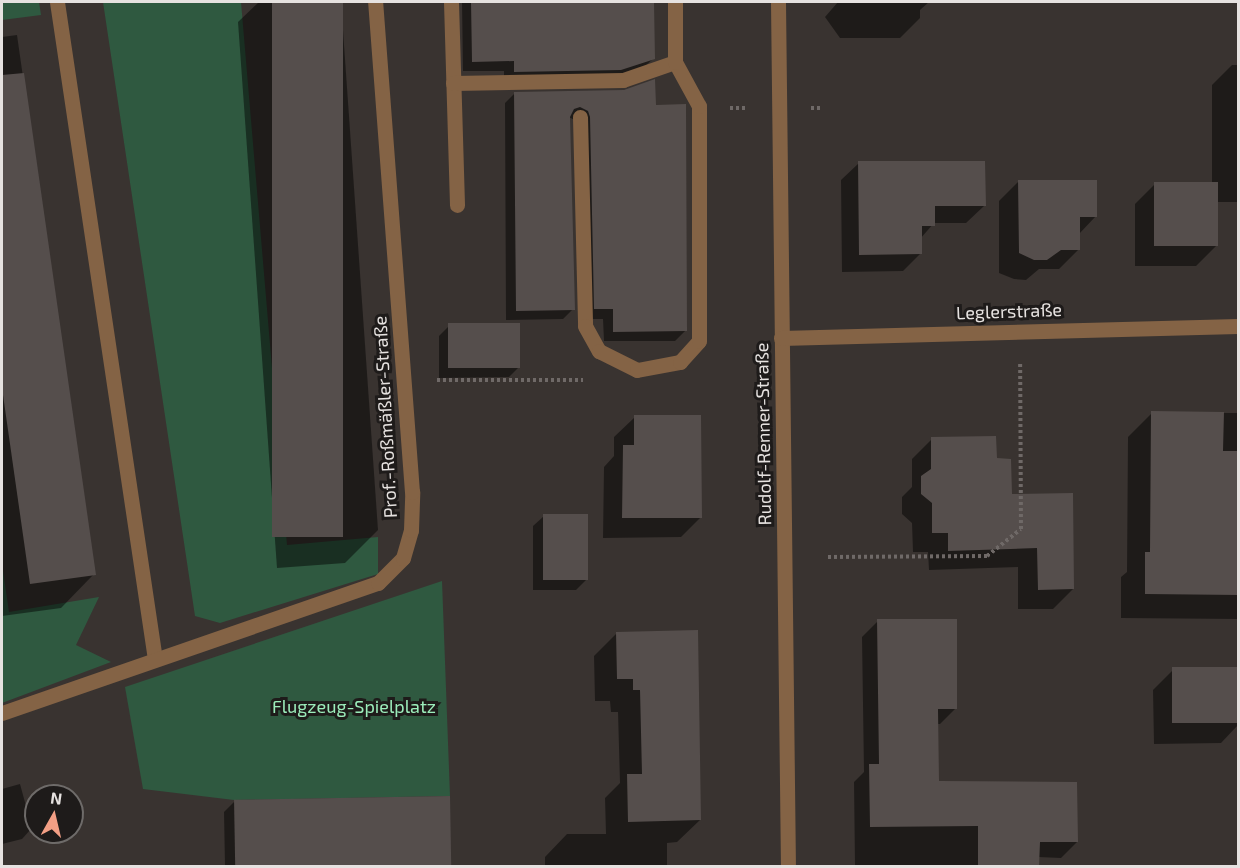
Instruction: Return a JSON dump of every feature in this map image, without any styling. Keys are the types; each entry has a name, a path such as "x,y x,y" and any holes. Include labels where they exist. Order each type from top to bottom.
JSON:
{"street":[{"path":"57,2 155,659"},
{"name":"Prof.-Roßmäßler-Straße","path":"2,713 378,583 403,558 411,530 412,492 375,2"},
{"path":"451,2 457,205"},
{"path":"580,117 585,326 599,351 638,370 680,362 699,341 699,106 675,62 675,2"},
{"name":"Rudolf-Renner-Straße","path":"778,2 788,867"},
{"path":"453,83 623,80 675,62"},
{"name":"Leglerstraße","path":"781,338 1239,326"}],"path":[{"path":"828,557 987,556 1021,529 1019,331"},
{"path":"403,381 589,380"}],"green space":[{"path":"2,2 39,2 41,15 2,20"},
{"path":"103,2 241,2 287,545 378,537 378,574 220,623 195,616"},
{"path":"2,564 9,612 99,597 76,645 111,662 2,703"},
{"name":"Flugzeug-Spielplatz","path":"442,581 450,796 234,800 143,789 125,687"}],"building":[{"path":"272,2 343,2 343,537 272,537"},
{"path":"471,2 654,2 655,59 621,70 514,72 514,61 472,62"},
{"path":"24,73 96,575 30,584 2,388 2,75"},
{"path":"655,79 656,105 686,104 687,331 613,332 613,309 594,309 590,117 588,111 580,107 574,109 570,117 575,310 516,311 514,92 624,90"},
{"path":"858,161 985,161 986,206 935,206 935,226 922,226 922,254 859,255"},
{"path":"1018,180 1097,180 1097,217 1080,217 1080,250 1061,250 1047,260 1034,260 1019,253"},
{"path":"1154,182 1218,182 1218,246 1154,246"},
{"path":"448,323 520,323 520,368 448,368"},
{"path":"1151,411 1224,412 1223,451 1239,451 1239,595 1145,594 1145,552 1150,552"},
{"path":"634,415 701,415 702,518 622,518 623,445 634,445"},
{"path":"996,436 997,458 1011,459 1012,494 1073,493 1074,589 1038,590 1037,548 948,551 948,533 932,533 932,503 921,494 921,476 931,469 931,437"},
{"path":"543,514 588,514 588,580 543,580"},
{"path":"877,619 957,619 957,709 938,709 939,781 1077,782 1078,842 1040,842 1039,867 978,867 978,826 870,827 869,764 879,764"},
{"path":"698,630 701,820 628,822 627,774 642,774 640,690 633,690 633,679 617,679 616,632"},
{"path":"1172,667 1238,667 1238,723 1172,723"},
{"path":"450,796 451,866 235,866 234,800"}]}
